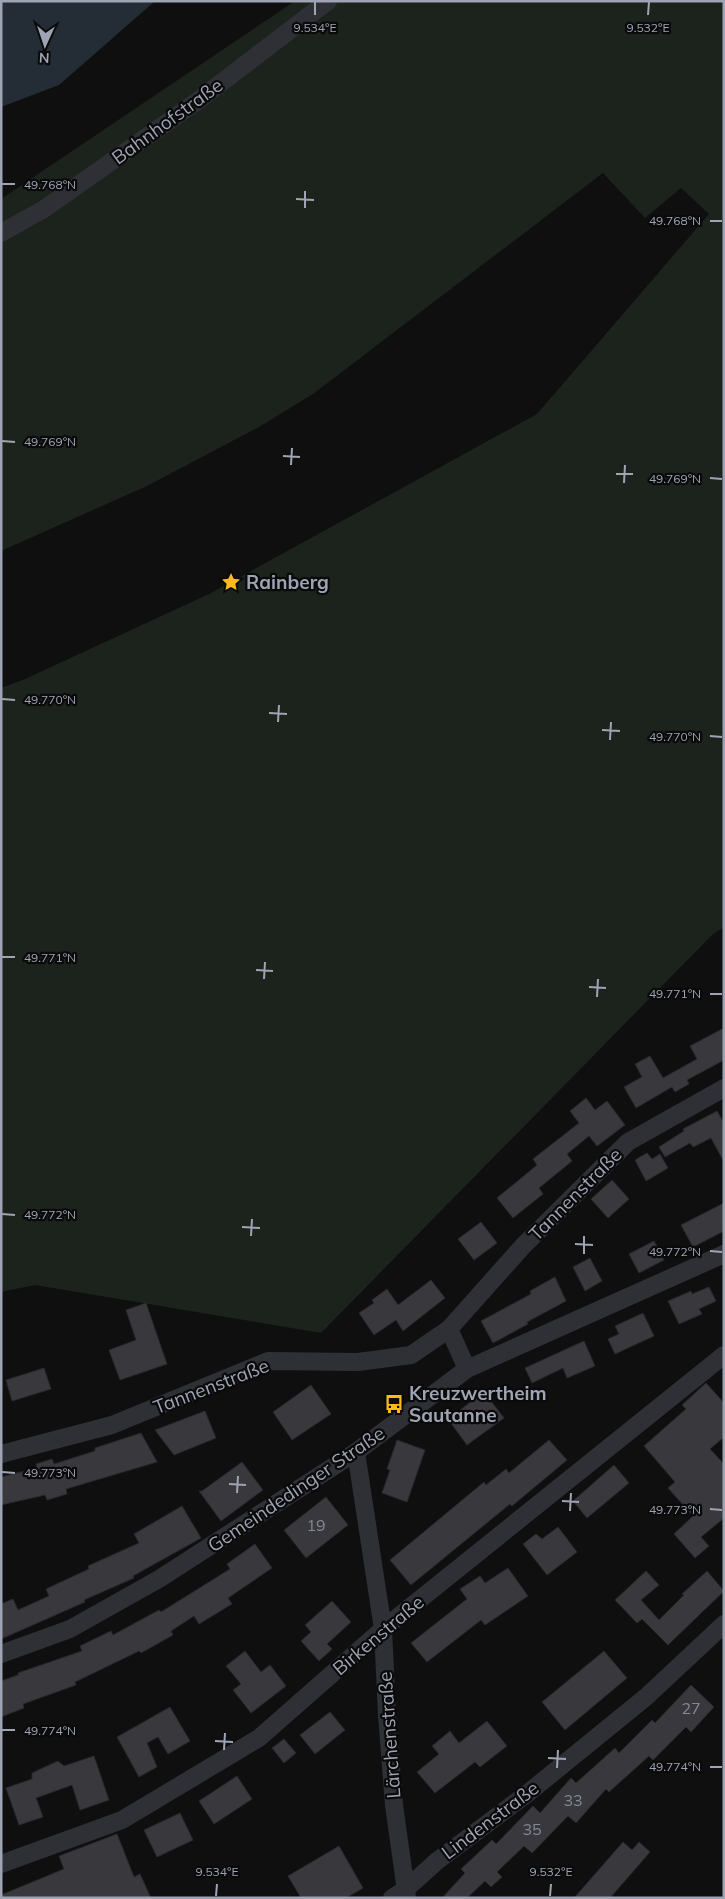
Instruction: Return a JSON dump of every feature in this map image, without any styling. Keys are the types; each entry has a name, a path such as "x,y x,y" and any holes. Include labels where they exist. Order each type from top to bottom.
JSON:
{"street":[{"name":"Bahnhofstraße","path":"1,233 44,209 196,102 328,1"},
{"name":"Tannenstraße","path":"1,1454 112,1425 268,1361 358,1362 411,1355 449,1329 523,1246 628,1142 724,1088"},
{"name":"Gemeindedinger Straße","path":"1,1654 70,1629 159,1579 356,1452 467,1369 724,1254"},
{"path":"449,1329 467,1369"},
{"name":"Birkenstraße","path":"1,1864 122,1820 260,1738 383,1629 724,1355"},
{"name":"Lärchenstraße","path":"356,1452 383,1629 387,1715 402,1895"},
{"name":"Lindenstraße","path":"402,1895 437,1861 528,1793 646,1697 724,1624"}],"shaded area":[{"path":"1,1 155,1 59,85 1,107"},
{"path":"295,1 724,1 724,927 712,935 321,1333 35,1285 1,1292 1,688 25,679 209,594 537,414 709,214 681,188 645,218 603,173 313,394 259,427 147,486 1,551 1,199"}],"building":[{"path":"724,1028 724,1060 687,1080 689,1084 675,1092 672,1087 636,1108 624,1087 642,1077 635,1064 650,1056 663,1078 697,1059 690,1046"},
{"path":"586,1098 595,1110 607,1101 625,1125 597,1146 589,1136 567,1154 572,1161 539,1188 543,1194 513,1218 497,1198 537,1165 533,1159 579,1123 570,1111"},
{"path":"717,1111 724,1123 724,1162 711,1138 693,1147 690,1143 665,1157 659,1147 684,1131 683,1129"},
{"path":"647,1153 652,1159 660,1154 668,1168 646,1181 635,1160"},
{"path":"612,1180 629,1199 608,1218 591,1199"},
{"path":"724,1203 724,1231 693,1247 681,1225"},
{"path":"481,1222 497,1243 474,1260 458,1239"},
{"path":"654,1241 664,1260 639,1273 629,1254"},
{"path":"590,1258 602,1281 585,1291 573,1267"},
{"path":"555,1277 566,1301 493,1343 481,1321 531,1294 530,1291"},
{"path":"431,1280 445,1298 403,1331 396,1320 374,1335 359,1313 374,1303 372,1300 387,1289 398,1305"},
{"path":"709,1287 716,1301 699,1309 702,1314 679,1324 668,1301 691,1291 692,1294"},
{"path":"146,1303 167,1364 120,1380 109,1350 136,1340 126,1310"},
{"path":"643,1313 654,1336 615,1354 608,1339 619,1334 615,1326"},
{"path":"584,1341 595,1366 567,1378 563,1368 532,1383 525,1368"},
{"path":"44,1368 51,1389 12,1401 6,1380"},
{"path":"706,1383 724,1403 724,1437 710,1449 724,1464 724,1518 701,1537 709,1546 695,1558 674,1534 693,1516 668,1488 675,1482 644,1446 686,1409 682,1405"},
{"path":"311,1385 331,1414 292,1440 273,1412"},
{"path":"484,1392 504,1418 467,1445 448,1419"},
{"path":"205,1411 216,1438 174,1455 155,1430"},
{"path":"141,1433 157,1462 66,1489 67,1494 47,1500 45,1495 1,1505 1,1477 37,1468 36,1464 52,1459 54,1464 95,1451 95,1448"},
{"path":"397,1440 425,1450 407,1502 382,1493 390,1470 387,1469"},
{"path":"549,1440 567,1460 512,1506 510,1504 411,1585 390,1560 484,1482 486,1485 506,1469 509,1473"},
{"path":"242,1462 263,1490 221,1521 199,1491 202,1491"},
{"path":"614,1465 629,1483 587,1518 573,1501"},
{"path":"326,1497 348,1525 306,1558 284,1530"},
{"path":"182,1506 201,1538 133,1576 134,1578 1,1639 1,1604 13,1599 18,1610 49,1596 46,1589 89,1569 88,1566 139,1543 134,1534"},
{"path":"558,1527 577,1552 547,1575 523,1544 536,1534 542,1539"},
{"path":"255,1544 272,1568 228,1598 232,1604 199,1624 194,1616 171,1631 173,1635 141,1653 139,1651 75,1682 76,1685 23,1704 24,1708 1,1717 1,1681 18,1675 18,1673 82,1651 80,1646 111,1631 113,1635 159,1610 161,1612 230,1569 227,1564"},
{"path":"508,1568 528,1596 485,1625 481,1620 427,1662 411,1643 467,1599 460,1589 480,1576 485,1583"},
{"path":"646,1571 659,1585 641,1600 659,1620 684,1595 682,1594 707,1571 724,1591 668,1645 642,1619 637,1623 615,1600"},
{"path":"332,1601 351,1622 327,1644 332,1649 319,1661 301,1641 311,1632 305,1625"},
{"path":"245,1651 261,1672 270,1665 286,1686 251,1713 233,1690 241,1684 226,1666"},
{"path":"604,1651 627,1678 565,1730 542,1702"},
{"path":"691,1685 714,1707 691,1732 686,1727 653,1760 649,1756 609,1792 606,1789 576,1823 568,1816 532,1853 524,1846 497,1872 502,1877 491,1887 485,1881 467,1898 442,1898 465,1873 461,1869 492,1840 496,1844 533,1806 540,1813 571,1778 576,1783 615,1748 619,1753 652,1720 655,1723"},
{"path":"170,1707 190,1741 168,1754 158,1737 147,1743 157,1767 139,1777 117,1737"},
{"path":"330,1712 345,1730 315,1754 300,1735"},
{"path":"487,1721 507,1746 480,1767 475,1762 435,1793 417,1772 439,1754 432,1746 450,1731 459,1743"},
{"path":"284,1739 296,1753 284,1763 272,1748"},
{"path":"94,1756 109,1800 80,1810 72,1785 36,1798 43,1817 19,1825 6,1788 32,1779 32,1773 58,1761 64,1766"},
{"path":"237,1776 252,1799 214,1824 199,1801"},
{"path":"180,1813 193,1840 157,1857 144,1830"},
{"path":"117,1834 134,1877 140,1874 151,1898 1,1898 1,1895 64,1869 59,1856"},
{"path":"623,1842 632,1850 639,1842 650,1852 610,1898 574,1898"},
{"path":"339,1846 363,1888 346,1898 301,1898 288,1876"}],"place":[{"name":"Rainberg","path":"231,582"},
{"name":"Kreuzwertheim Sautanne","path":"394,1404"}]}
